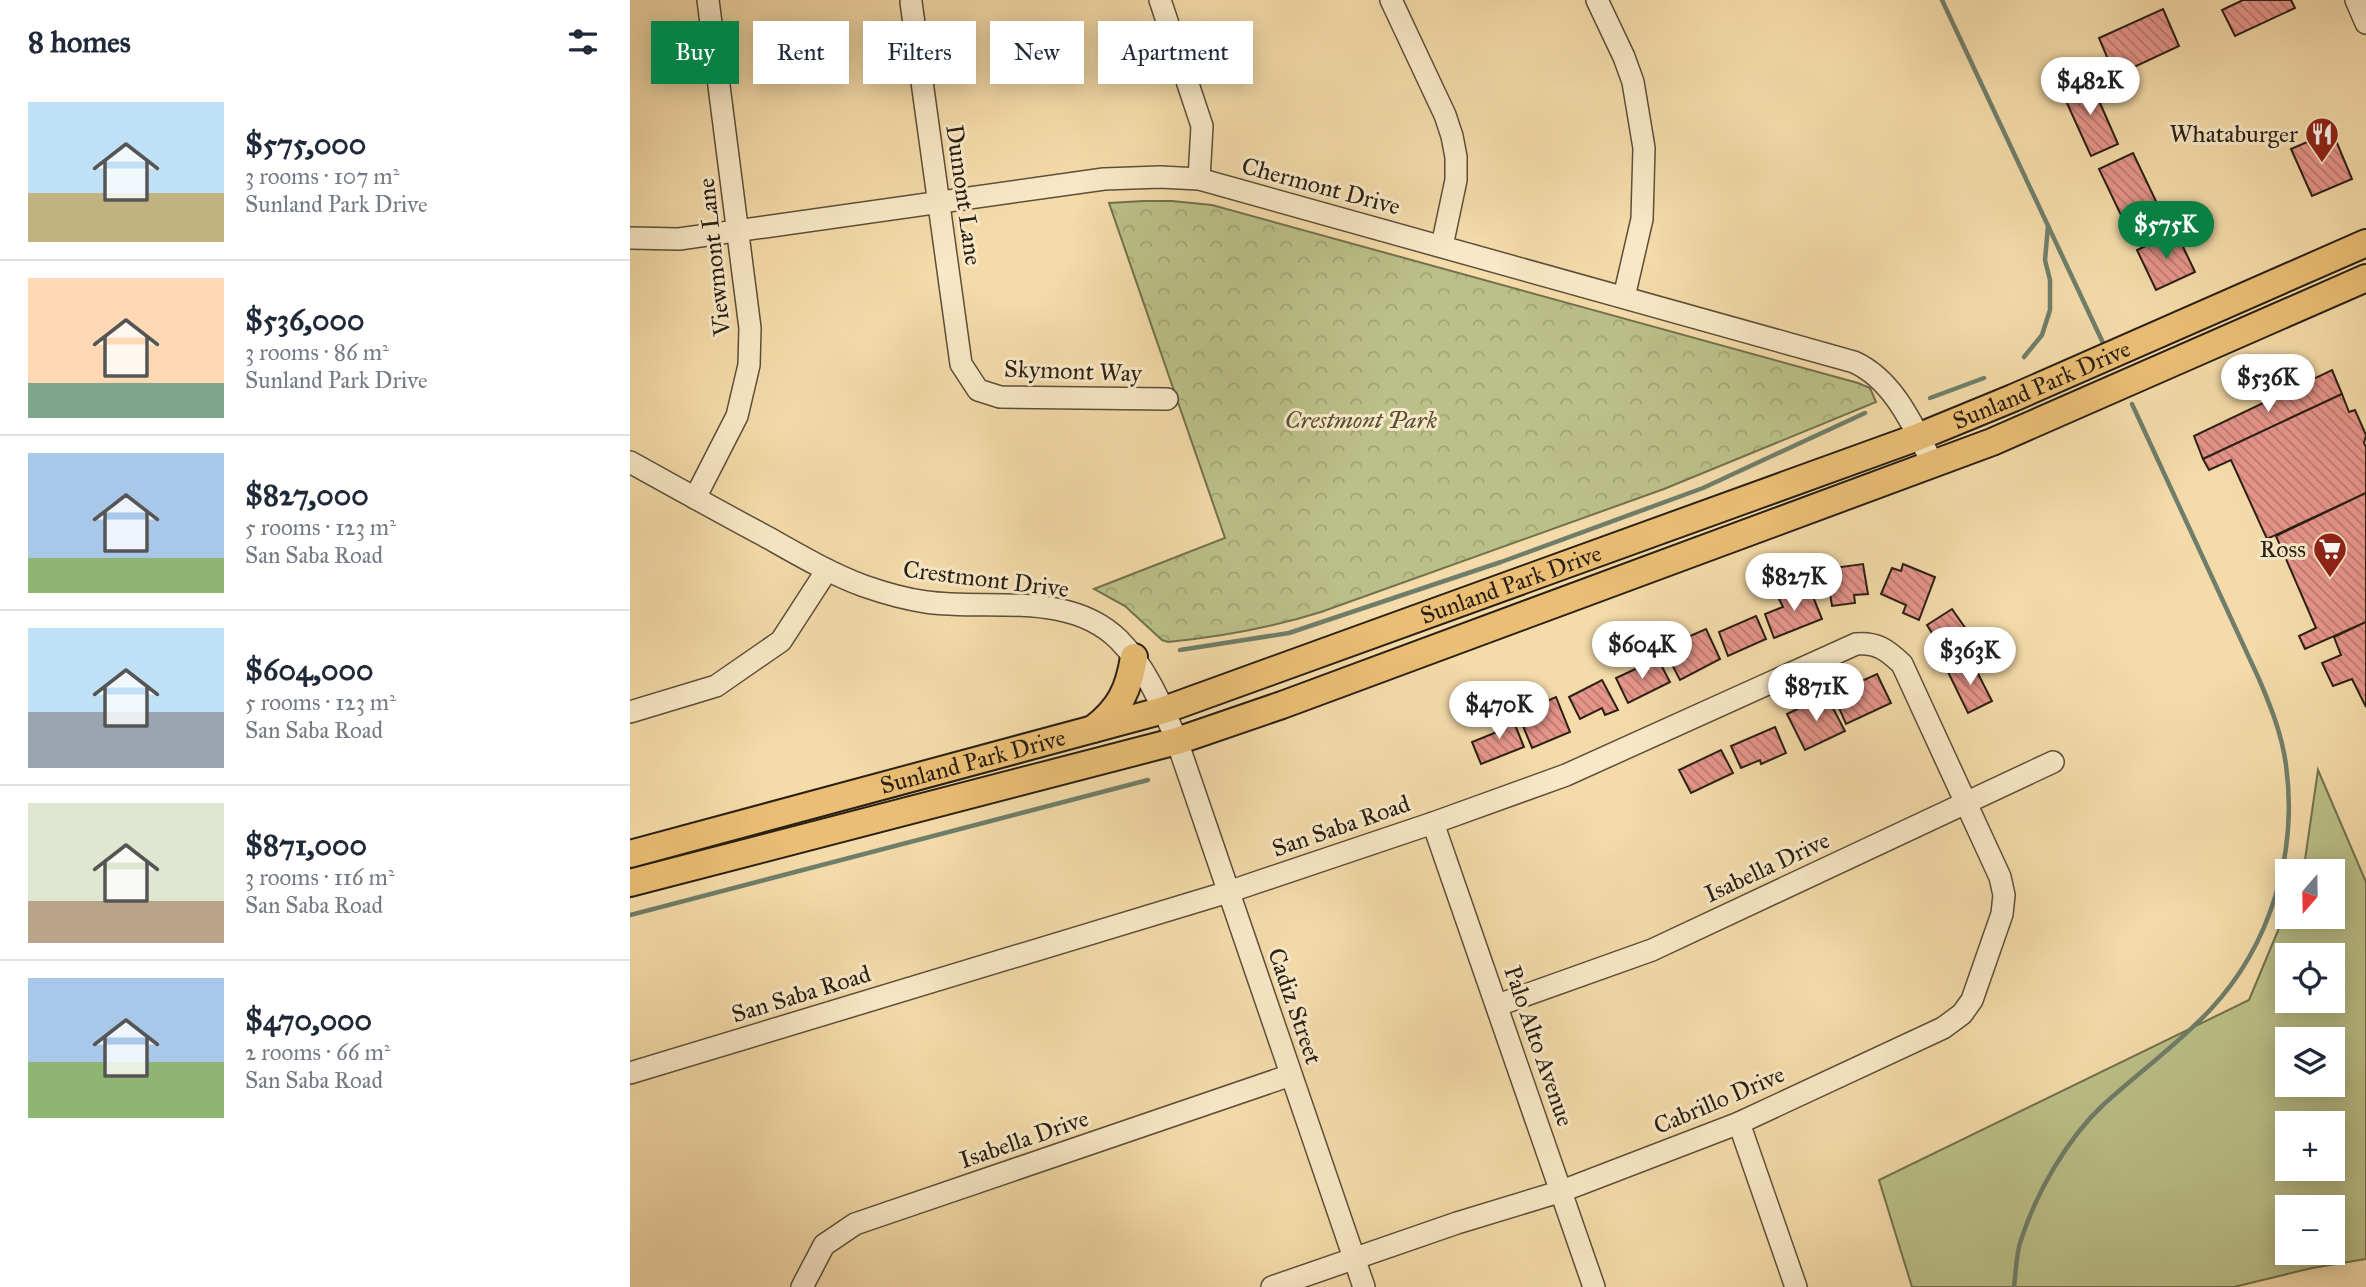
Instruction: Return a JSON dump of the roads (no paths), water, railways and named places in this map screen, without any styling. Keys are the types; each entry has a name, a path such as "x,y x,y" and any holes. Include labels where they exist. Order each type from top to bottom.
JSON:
{"main road":[{"name":"Sunland Park Drive","path":"630,854 1164,710 1918,436 2013,398 2366,243"},
{"name":"Sunland Park Drive","path":"630,883 1177,741 1282,705 1992,442 2366,278"},
{"path":"1093,729 1111,714 1130,682 1134,657"}],"street":[{"name":"Viewmont Lane","path":"695,498 737,416 749,365 750,328 708,0"},
{"path":"1160,0 1202,126 1199,179"},
{"path":"1391,0 1452,136 1456,180 1442,246"},
{"path":"1597,0 1633,82 1644,148 1642,219 1624,297"},
{"path":"2356,0 2366,23"},
{"name":"Dumont Lane","path":"911,2 961,364 978,390"},
{"name":"Chermont Drive","path":"630,238 679,239 1104,178 1199,179 1854,362 1869,369 1887,385 1933,464"},
{"name":"Skymont Way","path":"978,390 1000,397 1024,399 1167,399"},
{"name":"Crestmont Drive","path":"630,462 827,570 865,586 927,602 1046,607 1094,622 1117,638 1134,657 1164,710 1177,741"},
{"path":"630,712 716,686 780,641 827,570"},
{"name":"San Saba Road","path":"630,1073 1228,892 1433,822 1566,775 1856,644 1871,643 1887,650 1902,664 1966,802"},
{"name":"Cadiz Street","path":"1177,741 1364,1287"},
{"name":"Isabella Drive","path":"1498,1005 1652,950 2053,762"},
{"name":"Cabrillo Drive","path":"1272,1287 1562,1191 1739,1123 1943,1028 1962,1014 1972,1000 2002,914 2004,895 2000,877 1966,802"},
{"name":"Palo Alto Avenue","path":"1433,822 1594,1287"},
{"name":"Isabella Drive","path":"802,1287 824,1245 855,1224 1291,1075"},
{"path":"1739,1123 1796,1287"}],"waterway":[{"path":"1942,0 2104,345"},
{"path":"2024,357 2042,335 2050,310 2050,280 2045,260 2048,226"},
{"path":"1930,398 1984,378"},
{"path":"2014,1287 2018,1251 2027,1222 2065,1150 2103,1105 2210,1010 2249,957 2275,896 2288,831 2286,765 2272,711 2132,404"},
{"path":"1180,650 1289,633 1501,562 1703,488 1865,413"},
{"path":"630,915 1148,780"}],"place":[{"name":"Whataburger","path":"2322,164"},
{"name":"Ross","path":"2330,579"}],"park label":[{"name":"Crestmont Park","path":"1361,420"}]}
